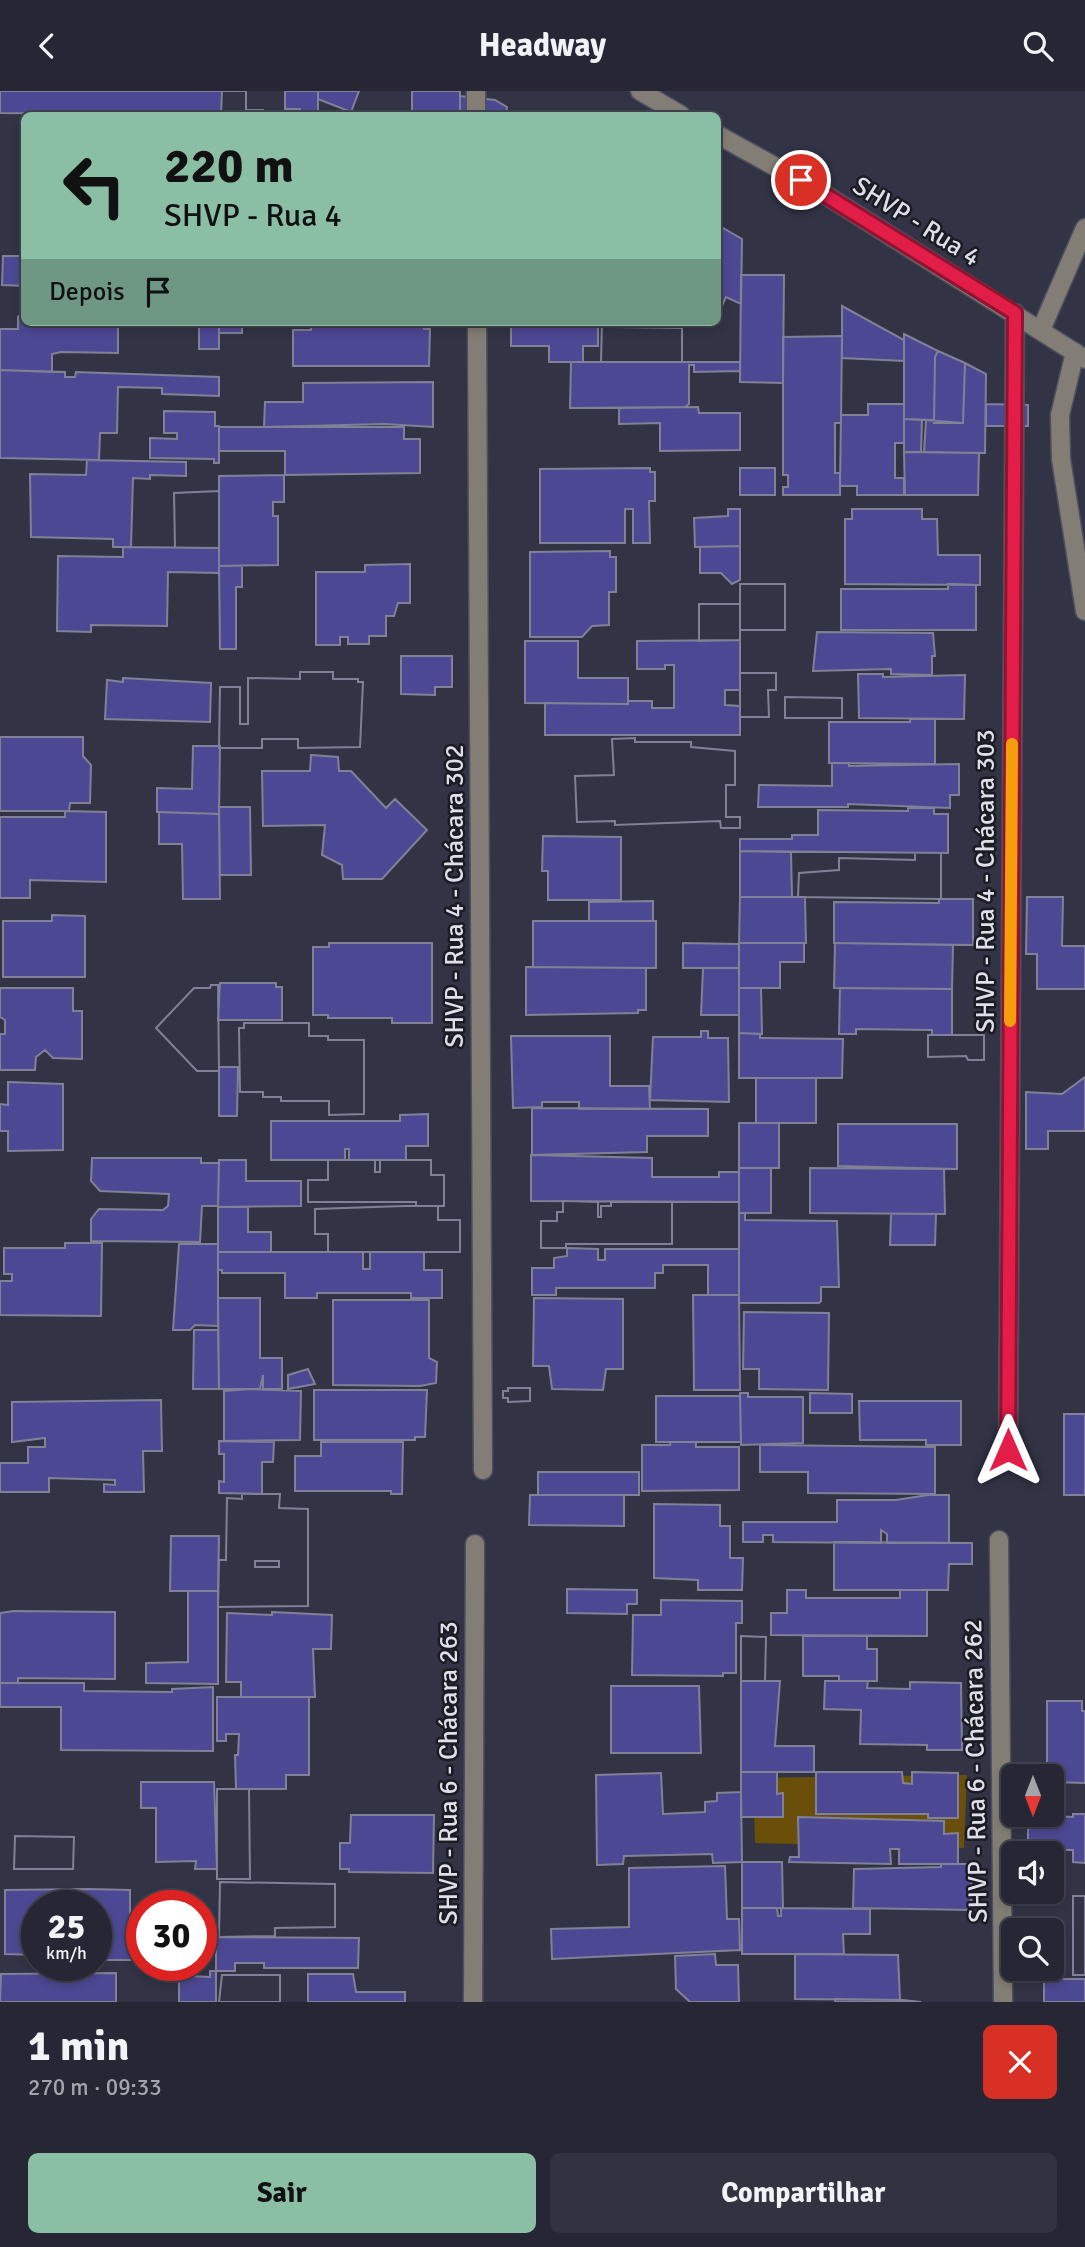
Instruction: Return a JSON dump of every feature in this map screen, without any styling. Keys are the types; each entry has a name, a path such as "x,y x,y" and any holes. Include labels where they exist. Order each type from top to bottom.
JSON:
{"street":[{"path":"476,91 476,112"},
{"path":"640,91 666,99 678,112"},
{"name":"SHVP - Rua 4","path":"721,137 821,192 1080,356"},
{"path":"1041,330 1085,228"},
{"name":"SHVP - Rua 4 - Chácara 303","path":"1008,1450 1015,313"},
{"name":"SHVP - Rua 4 - Chácara 302","path":"477,326 483,1470"},
{"path":"1080,356 1060,415 1061,459 1085,611"},
{"name":"SHVP - Rua 6 - Chácara 262","path":"999,1540 1003,2002"},
{"name":"SHVP - Rua 6 - Chácara 263","path":"473,2002 474,1544"}],"shaded area":[{"path":"967,1775 964,1848 755,1843 753,1778"}],"building":[{"path":"0,91 222,91 221,112 0,113"},
{"path":"222,91 246,91 246,110 263,110 263,112 221,112"},
{"path":"222,91 246,91 246,110 263,110 263,112 221,112"},
{"path":"285,91 318,91 318,112 285,109"},
{"path":"318,91 359,91 351,112 318,99"},
{"path":"412,91 460,91 460,112 412,112"},
{"path":"460,96 495,100 507,107 506,112 460,112"},
{"path":"721,227 742,239 741,304 726,297 721,308"},
{"path":"21,234 21,286 2,285 3,256 20,256"},
{"path":"741,275 784,275 783,383 740,382"},
{"path":"842,306 904,340 904,361 842,358"},
{"path":"21,314 21,326 118,326 118,353 52,354 52,372 0,370 0,329 18,329 18,317"},
{"path":"199,326 219,326 219,349 199,349"},
{"path":"219,326 242,326 242,333 219,333"},
{"path":"311,326 424,326 424,329 430,329 429,366 293,366 293,330 311,330"},
{"path":"511,326 598,326 598,346 583,346 583,362 549,362 549,346 511,346"},
{"path":"602,326 682,328 682,362 601,362"},
{"path":"602,326 682,328 682,362 601,362"},
{"path":"904,334 938,351 935,357 934,420 904,419"},
{"path":"842,336 841,423 835,423 835,473 840,473 840,495 783,495 783,487 788,487 788,475 783,475 783,337"},
{"path":"938,351 965,363 963,423 934,423 935,357"},
{"path":"571,362 740,362 740,371 694,372 694,365 689,365 689,404 685,407 570,408"},
{"path":"965,363 986,374 985,453 924,452 926,420 963,423"},
{"path":"0,370 65,372 65,377 75,377 76,372 219,377 219,396 162,394 162,388 118,387 117,433 100,433 99,460 0,458"},
{"path":"433,382 433,427 385,424 264,427 265,402 303,402 303,383"},
{"path":"868,404 904,404 904,443 895,443 895,478 904,478 904,495 857,495 857,486 840,486 841,415 868,415"},
{"path":"986,404 1028,405 1028,426 986,426"},
{"path":"698,407 699,413 740,413 740,450 660,451 660,423 619,424 619,408"},
{"path":"164,411 215,412 215,426 219,426 219,463 214,463 214,459 150,458 150,438 177,439 177,433 164,433"},
{"path":"904,419 922,420 921,452 904,452"},
{"path":"219,427 404,427 404,439 420,439 420,473 285,475 285,451 219,451"},
{"path":"904,452 979,453 978,495 905,495"},
{"path":"87,460 186,462 186,476 150,475 150,479 133,478 131,547 113,547 113,539 31,537 30,474 86,475"},
{"path":"650,468 650,472 655,472 655,501 649,501 650,543 633,543 633,509 625,509 625,543 540,543 540,469"},
{"path":"740,468 775,468 775,495 740,495"},
{"path":"284,475 284,502 273,502 273,516 278,516 278,565 219,566 219,476"},
{"path":"219,491 219,548 175,548 174,493"},
{"path":"219,491 219,548 175,548 174,493"},
{"path":"728,509 740,509 740,546 695,547 694,518 728,516"},
{"path":"852,509 922,509 922,519 937,519 938,555 980,555 980,585 845,584 845,519 852,519"},
{"path":"740,546 740,580 732,584 721,573 700,573 700,547"},
{"path":"123,547 219,548 219,573 168,572 167,626 91,625 91,632 57,631 58,556 123,557"},
{"path":"610,551 610,557 616,557 616,592 609,592 609,625 592,626 582,637 530,637 530,552"},
{"path":"410,564 410,603 398,603 394,616 386,616 386,636 369,636 369,644 348,644 348,637 340,637 340,645 316,645 316,572 365,572 365,565"},
{"path":"219,566 242,566 242,587 236,587 236,649 220,649"},
{"path":"740,584 785,584 785,630 740,630"},
{"path":"740,584 785,584 785,630 740,630"},
{"path":"948,584 976,585 976,630 841,630 841,589 948,589"},
{"path":"699,604 740,604 740,640 699,641"},
{"path":"699,604 740,604 740,640 699,641"},
{"path":"817,632 933,633 935,656 932,656 932,675 891,674 891,669 813,671"},
{"path":"740,640 740,690 725,690 725,705 740,706 740,735 545,735 545,703 628,704 628,701 652,701 652,708 674,708 674,665 665,665 665,669 637,669 637,641"},
{"path":"525,641 578,641 578,678 628,678 628,704 525,703"},
{"path":"401,656 452,656 452,687 435,687 435,695 401,694"},
{"path":"300,672 333,672 333,679 358,679 358,682 363,682 360,747 298,748 298,739 262,739 262,748 219,748 220,687 240,687 240,724 248,724 248,678 300,679"},
{"path":"300,672 333,672 333,679 358,679 358,682 363,682 360,747 298,748 298,739 262,739 262,748 219,748 220,687 240,687 240,724 248,724 248,678 300,679"},
{"path":"740,673 776,673 776,690 768,690 769,717 740,717"},
{"path":"740,673 776,673 776,690 768,690 769,717 740,717"},
{"path":"858,674 883,674 883,677 965,675 964,719 859,718"},
{"path":"123,678 211,683 210,722 105,719 107,680 123,682"},
{"path":"785,697 842,698 842,718 785,718"},
{"path":"785,697 842,698 842,718 785,718"},
{"path":"910,719 935,719 935,764 829,763 829,722 910,722"},
{"path":"0,737 83,737 83,756 91,765 90,803 70,803 69,811 0,811"},
{"path":"635,738 635,742 691,742 691,747 735,751 735,785 726,785 726,817 740,817 740,828 721,828 720,821 615,825 615,821 577,822 575,776 614,775 612,739"},
{"path":"635,738 635,742 691,742 691,747 735,751 735,785 726,785 726,817 740,817 740,828 721,828 720,821 615,825 615,821 577,822 575,776 614,775 612,739"},
{"path":"193,746 220,746 219,814 157,812 157,788 192,789"},
{"path":"311,755 338,757 339,771 351,771 386,808 395,799 427,830 382,879 343,879 342,865 322,855 325,825 263,826 262,771 310,771"},
{"path":"832,763 849,763 849,766 959,764 959,795 950,795 950,808 848,804 848,807 758,807 759,785 832,786"},
{"path":"219,807 250,807 251,875 220,875"},
{"path":"908,808 934,808 934,814 948,814 948,853 740,851 740,839 792,839 792,835 818,835 818,810 908,811"},
{"path":"65,811 106,812 106,882 30,880 30,898 0,898 0,817 65,817"},
{"path":"159,812 219,814 220,899 183,899 182,844 159,844"},
{"path":"543,836 621,837 621,900 548,900 548,871 542,871"},
{"path":"740,851 791,852 792,897 740,897"},
{"path":"915,853 941,853 941,899 798,897 799,873 839,870 839,858 915,860"},
{"path":"915,853 941,853 941,899 798,897 799,873 839,870 839,858 915,860"},
{"path":"740,897 805,897 806,943 739,943"},
{"path":"1027,897 1063,897 1062,946 1085,946 1085,989 1037,989 1037,954 1026,954"},
{"path":"939,899 973,899 973,945 834,943 834,902 939,903"},
{"path":"653,901 653,921 589,921 589,902"},
{"path":"52,915 85,916 85,977 3,977 3,921 52,921"},
{"path":"533,921 656,921 656,968 533,967"},
{"path":"329,943 432,943 432,1023 392,1023 392,1018 328,1018 328,1015 313,1015 313,947 329,947"},
{"path":"683,943 739,944 739,968 683,968"},
{"path":"739,943 804,943 804,962 780,962 780,988 739,988"},
{"path":"835,943 953,945 952,989 834,988"},
{"path":"526,967 646,968 646,1010 638,1010 638,1013 526,1015"},
{"path":"703,968 739,968 739,1015 701,1015"},
{"path":"220,983 276,983 276,987 282,987 282,1020 218,1020"},
{"path":"211,985 218,985 219,1071 197,1071 156,1028 194,988 210,988"},
{"path":"211,985 218,985 219,1071 197,1071 156,1028 194,988 210,988"},
{"path":"0,988 73,988 73,1011 82,1011 82,1059 53,1058 45,1050 36,1057 35,1070 0,1070 0,1034 5,1034 5,1020 0,1017"},
{"path":"739,988 761,988 762,1034 739,1033"},
{"path":"840,988 952,989 952,1035 932,1035 932,1030 856,1029 856,1034 839,1034"},
{"path":"244,1023 309,1023 309,1036 328,1036 328,1040 364,1040 364,1114 329,1115 329,1101 281,1101 281,1097 263,1097 263,1092 240,1092 239,1028 244,1028"},
{"path":"244,1023 309,1023 309,1036 328,1036 328,1040 364,1040 364,1114 329,1115 329,1101 281,1101 281,1097 263,1097 263,1092 240,1092 239,1028 244,1028"},
{"path":"701,1031 708,1031 708,1038 728,1038 729,1102 650,1100 653,1037 701,1037"},
{"path":"739,1033 760,1034 760,1038 843,1039 842,1078 739,1078"},
{"path":"928,1035 984,1035 984,1060 968,1060 966,1056 928,1057"},
{"path":"928,1035 984,1035 984,1060 968,1060 966,1056 928,1057"},
{"path":"511,1036 610,1036 610,1086 649,1086 650,1109 579,1109 579,1102 542,1102 542,1107 513,1108"},
{"path":"219,1067 238,1067 237,1116 219,1116"},
{"path":"1085,1077 1085,1131 1048,1131 1048,1149 1026,1149 1026,1092 1062,1094"},
{"path":"756,1078 816,1078 816,1123 756,1123"},
{"path":"8,1082 63,1084 63,1150 8,1151 8,1131 0,1131 0,1104 8,1105"},
{"path":"532,1108 708,1109 708,1136 647,1136 647,1152 532,1155"},
{"path":"428,1114 428,1146 406,1146 406,1160 349,1160 349,1149 345,1149 345,1160 271,1160 271,1121 400,1121 400,1115"},
{"path":"739,1123 779,1123 779,1168 739,1168"},
{"path":"838,1124 957,1124 957,1169 838,1166"},
{"path":"531,1155 652,1158 652,1177 719,1177 719,1172 739,1172 739,1202 531,1201"},
{"path":"92,1158 201,1158 201,1163 219,1163 218,1206 202,1206 200,1242 91,1241 91,1219 99,1209 163,1210 168,1206 169,1194 100,1191 91,1181"},
{"path":"219,1160 246,1160 246,1181 301,1181 301,1206 218,1207"},
{"path":"328,1160 375,1160 375,1172 380,1172 380,1160 431,1160 431,1175 444,1175 444,1206 416,1206 416,1202 308,1202 308,1180 328,1180"},
{"path":"328,1160 375,1160 375,1172 380,1172 380,1160 431,1160 431,1175 444,1175 444,1206 416,1206 416,1202 308,1202 308,1180 328,1180"},
{"path":"739,1168 771,1168 771,1213 739,1213"},
{"path":"810,1168 944,1169 945,1214 810,1213"},
{"path":"563,1201 598,1202 598,1217 601,1217 601,1206 611,1206 611,1202 672,1202 672,1244 566,1244 566,1248 541,1248 541,1221 557,1221 557,1212 563,1212"},
{"path":"563,1201 598,1202 598,1217 601,1217 601,1206 611,1206 611,1202 672,1202 672,1244 566,1244 566,1248 541,1248 541,1221 557,1221 557,1212 563,1212"},
{"path":"438,1206 438,1220 460,1220 460,1252 328,1252 328,1234 315,1234 315,1209"},
{"path":"438,1206 438,1220 460,1220 460,1252 328,1252 328,1234 315,1234 315,1209"},
{"path":"218,1207 248,1207 248,1232 271,1232 271,1252 218,1252"},
{"path":"739,1213 745,1213 745,1220 837,1221 839,1287 821,1287 819,1303 739,1303"},
{"path":"891,1214 936,1214 935,1245 890,1245"},
{"path":"65,1243 102,1243 101,1316 0,1315 0,1281 12,1281 12,1274 4,1274 4,1248 65,1248"},
{"path":"179,1244 218,1244 218,1326 195,1325 190,1330 173,1330"},
{"path":"567,1248 598,1249 598,1260 605,1260 605,1249 739,1249 739,1295 708,1295 708,1265 663,1265 663,1273 655,1273 655,1288 556,1288 556,1295 532,1295 532,1268 554,1268 554,1258 567,1256"},
{"path":"218,1252 363,1252 363,1269 370,1269 370,1252 424,1252 424,1270 442,1270 442,1298 411,1298 411,1293 317,1293 317,1298 285,1298 285,1273 222,1273 222,1270 218,1270"},
{"path":"693,1295 739,1295 740,1390 694,1390"},
{"path":"218,1298 260,1298 260,1358 282,1358 282,1389 263,1389 263,1375 260,1389 219,1389"},
{"path":"534,1298 623,1299 623,1369 606,1369 603,1390 552,1389 549,1366 533,1366"},
{"path":"333,1300 429,1300 429,1358 437,1362 436,1383 420,1386 333,1385"},
{"path":"744,1312 829,1313 828,1390 759,1389 759,1369 743,1369"},
{"path":"194,1330 218,1330 219,1389 193,1389"},
{"path":"308,1369 315,1384 288,1389 288,1375"},
{"path":"508,1388 530,1388 530,1401 508,1402 508,1398 503,1398 503,1391 508,1391"},
{"path":"508,1388 530,1388 530,1401 508,1402 508,1398 503,1398 503,1391 508,1391"},
{"path":"314,1390 427,1390 425,1437 415,1437 415,1440 314,1440"},
{"path":"224,1391 301,1391 300,1440 224,1441"},
{"path":"740,1393 748,1393 748,1397 803,1397 803,1443 741,1445"},
{"path":"810,1393 852,1394 852,1413 810,1413"},
{"path":"656,1396 740,1396 741,1442 656,1442"},
{"path":"161,1400 162,1451 143,1451 144,1492 104,1492 104,1484 115,1485 115,1480 49,1478 49,1492 0,1492 0,1463 28,1463 28,1447 45,1447 45,1438 12,1442 12,1402"},
{"path":"859,1401 961,1401 961,1445 926,1445 926,1440 860,1440"},
{"path":"1064,1414 1085,1414 1085,1495 1064,1495"},
{"path":"219,1441 274,1442 273,1462 262,1462 262,1494 219,1493 219,1481 224,1482 224,1454 219,1454"},
{"path":"321,1442 403,1442 402,1494 391,1494 391,1491 295,1491 295,1456 321,1456"},
{"path":"670,1442 696,1442 696,1447 739,1447 739,1490 642,1491 642,1445 670,1445"},
{"path":"760,1445 935,1447 935,1494 808,1493 808,1472 760,1472"},
{"path":"538,1472 639,1472 639,1495 538,1495"},
{"path":"242,1494 280,1494 279,1508 308,1509 308,1606 218,1607 219,1560 226,1560 227,1498 242,1499","holes":["255,1561 279,1561 279,1567 255,1567"]},
{"path":"242,1494 280,1494 279,1508 308,1509 308,1606 218,1607 219,1560 226,1560 227,1498 242,1499","holes":["255,1561 279,1561 279,1567 255,1567"]},
{"path":"530,1495 624,1495 624,1526 529,1525"},
{"path":"949,1495 949,1543 887,1543 887,1534 881,1530 881,1543 773,1542 773,1535 763,1535 763,1542 743,1542 743,1522 837,1522 837,1500 896,1500"},
{"path":"654,1504 720,1505 720,1526 730,1526 730,1558 743,1558 742,1590 698,1590 698,1580 654,1578"},
{"path":"171,1536 219,1536 218,1591 170,1591"},
{"path":"834,1542 972,1543 972,1564 949,1564 948,1590 834,1590"},
{"path":"567,1589 637,1590 637,1604 627,1604 627,1614 567,1613"},
{"path":"787,1590 806,1590 806,1598 900,1598 900,1590 927,1590 927,1636 771,1635 771,1613 787,1613"},
{"path":"188,1591 218,1591 218,1684 146,1683 146,1663 188,1662"},
{"path":"661,1600 742,1601 742,1623 736,1623 736,1673 723,1673 723,1676 632,1675 633,1615 661,1615"},
{"path":"115,1612 115,1679 18,1678 18,1683 0,1683 0,1613"},
{"path":"272,1612 332,1615 331,1649 313,1649 315,1697 241,1697 241,1682 226,1682 227,1613 272,1615"},
{"path":"741,1636 766,1637 765,1681 741,1681"},
{"path":"741,1636 766,1637 765,1681 741,1681"},
{"path":"803,1636 867,1636 867,1649 877,1649 877,1681 839,1681 839,1676 803,1676"},
{"path":"741,1681 780,1681 775,1746 814,1746 814,1772 741,1772"},
{"path":"825,1681 868,1681 867,1688 910,1689 910,1682 961,1683 962,1750 927,1750 927,1745 860,1744 861,1710 824,1709"},
{"path":"0,1683 84,1683 84,1691 172,1692 172,1689 213,1687 213,1751 61,1750 61,1707 0,1707"},
{"path":"611,1686 699,1686 701,1753 611,1753"},
{"path":"217,1697 309,1697 309,1775 286,1775 286,1789 236,1789 235,1755 238,1755 239,1734 226,1734 226,1741 217,1741"},
{"path":"1047,1701 1082,1701 1082,1711 1085,1711 1085,1783 1064,1782 1064,1764 1047,1764"},
{"path":"741,1772 777,1772 777,1794 783,1793 783,1817 741,1817"},
{"path":"816,1772 902,1772 903,1783 912,1784 912,1772 958,1773 958,1818 928,1818 928,1814 816,1814"},
{"path":"661,1773 663,1814 705,1812 705,1802 717,1801 717,1793 741,1792 742,1862 713,1863 712,1854 624,1856 623,1864 597,1865 596,1775"},
{"path":"141,1782 214,1782 217,1869 195,1869 196,1861 156,1862 156,1808 141,1808"},
{"path":"217,1789 249,1789 250,1879 217,1879"},
{"path":"217,1789 249,1789 250,1879 217,1879"},
{"path":"1073,1814 1085,1814 1085,1863 1073,1862 1073,1850 1064,1850 1064,1841 1028,1841 1028,1827 1064,1827 1064,1817 1073,1817"},
{"path":"351,1815 434,1815 433,1873 349,1872 349,1869 340,1869 340,1843 350,1843"},
{"path":"798,1817 944,1821 944,1834 958,1833 958,1864 899,1864 899,1849 890,1849 891,1864 789,1862 790,1857 799,1857"},
{"path":"15,1836 74,1837 73,1869 14,1869"},
{"path":"15,1836 74,1837 73,1869 14,1869"},
{"path":"742,1862 782,1862 783,1908 742,1908"},
{"path":"941,1864 972,1864 971,1910 853,1908 854,1869 941,1867"},
{"path":"725,1866 727,1919 739,1919 740,1950 552,1959 551,1929 629,1927 629,1868"},
{"path":"220,1882 335,1884 335,1927 275,1928 275,1936 219,1937"},
{"path":"220,1882 335,1884 335,1927 275,1928 275,1936 219,1937"},
{"path":"89,1889 130,1890 126,1890 126,1960 112,1960 112,1890 21,1890 21,1954 5,1954 5,1890"},
{"path":"1073,1896 1085,1896 1085,1975 1073,1975"},
{"path":"1073,1896 1085,1896 1085,1975 1073,1975"},
{"path":"742,1908 777,1908 778,1916 781,1916 781,1908 870,1909 870,1934 843,1934 844,1954 742,1954"},
{"path":"217,1937 359,1938 358,1968 264,1968 264,1963 235,1963 235,1971 217,1971"},
{"path":"715,1954 716,1965 738,1965 739,2002 690,2002 676,1989 675,1956"},
{"path":"795,1954 898,1955 900,2000 795,1999"},
{"path":"112,1973 116,1973 116,2002 0,2002 1,1974 21,1974 21,1981 112,1981"},
{"path":"308,1974 353,1974 356,1992 405,1992 405,2002 308,2002"},
{"path":"222,1975 280,1975 280,2002 219,2002"},
{"path":"222,1975 280,1975 280,2002 219,2002"},
{"path":"1085,1979 1085,2002 1044,2002 1044,1981"},
{"path":"179,1981 216,1981 216,2002 179,2002"},
{"path":"835,1999 903,2000 921,2002 835,2002"}],"slow traffic":[{"path":"1010,1021 1012,744"}],"route":[{"path":"801,180 1015,313 1008,1450"}]}
